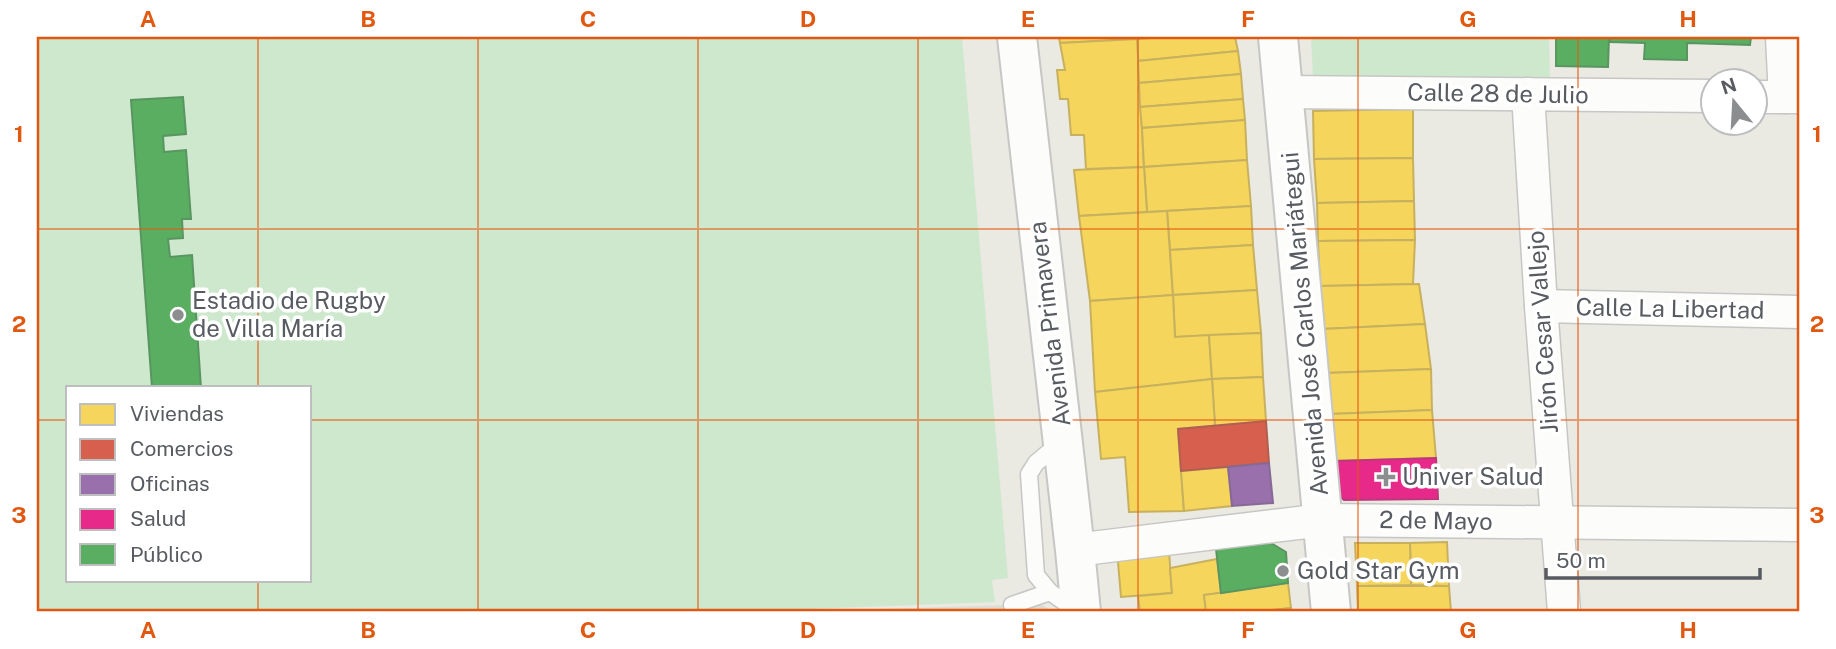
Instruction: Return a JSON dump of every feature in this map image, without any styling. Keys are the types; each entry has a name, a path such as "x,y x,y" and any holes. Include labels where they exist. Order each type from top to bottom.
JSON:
{"street":[{"name":"Avenida Primavera","path":"1017,37 1075,550 1070,606"},
{"name":"Avenida José Carlos Mariátegui","path":"1278,37 1331,612"},
{"path":"1780,97 1782,37"},
{"name":"Calle 28 de Julio","path":"1283,92 1700,96"},
{"name":"Jirón Cesar Vallejo","path":"1528,94 1563,612"},
{"name":"Calle La Libertad","path":"1541,306 1799,312"},
{"name":"2 de Mayo","path":"1075,550 1323,520 1799,525"}],"lane":[{"path":"1063,441 1036,463 1029,474 1036,575 1070,606"},
{"path":"1012,605 1070,606"}],"shaded area":[{"path":"1040,604 1055,612 785,612"}],"green space":[{"path":"37,37 962,37 1008,578 992,580 995,602 732,612 37,612"},
{"path":"1311,37 1549,37 1550,79 1313,79"}],"building: Viviendas":[{"path":"1059,37 1137,37 1137,39 1060,43"},
{"path":"1235,37 1238,51 1138,61 1137,39"},
{"path":"1137,39 1144,167 1086,169 1084,135 1071,135 1068,99 1060,99 1057,70 1065,70 1060,43"},
{"path":"1238,51 1241,74 1139,83 1138,61"},
{"path":"1241,74 1243,99 1140,107 1139,83"},
{"path":"1243,99 1245,120 1142,128 1140,107"},
{"path":"1413,109 1413,158 1314,159 1313,111"},
{"path":"1245,120 1247,160 1144,167 1142,128"},
{"path":"1413,158 1414,201 1317,203 1314,159"},
{"path":"1247,160 1251,206 1147,212 1144,167"},
{"path":"1144,167 1147,212 1079,216 1074,170"},
{"path":"1414,201 1415,240 1318,241 1317,203"},
{"path":"1251,206 1253,245 1170,250 1167,211"},
{"path":"1167,211 1173,295 1090,301 1079,216"},
{"path":"1415,240 1413,284 1320,286 1318,241"},
{"path":"1253,245 1257,290 1173,295 1170,250"},
{"path":"1419,284 1425,324 1323,329 1320,286"},
{"path":"1257,290 1261,333 1175,337 1173,295"},
{"path":"1173,295 1175,337 1209,335 1212,379 1095,392 1090,301"},
{"path":"1425,324 1431,369 1327,373 1323,329"},
{"path":"1261,333 1263,377 1212,379 1209,335"},
{"path":"1431,369 1432,410 1330,414 1327,373"},
{"path":"1263,377 1266,421 1215,426 1212,379"},
{"path":"1212,379 1215,426 1178,429 1184,511 1129,512 1125,457 1101,459 1095,392"},
{"path":"1432,410 1436,458 1334,461 1330,414"},
{"path":"1228,467 1232,506 1184,511 1181,471"},
{"path":"1447,542 1449,586 1411,585 1410,543"},
{"path":"1355,543 1410,543 1411,585 1357,586"},
{"path":"1169,551 1172,593 1121,597 1118,562 1128,554"},
{"path":"1217,559 1221,593 1204,595 1206,612 1140,612 1138,596 1172,593 1170,568"},
{"path":"1288,583 1291,608 1252,612 1206,612 1204,595"},
{"path":"1357,586 1449,586 1451,612 1358,612"},
{"path":"1291,608 1291,612 1252,612"}],"building: Comercios":[{"path":"1266,421 1269,463 1181,471 1178,429"}],"building: Oficinas":[{"path":"1269,463 1273,503 1232,506 1228,467"}],"building: Salud":[{"name":"Univer Salud","path":"1436,458 1438,499 1344,500 1336,493 1334,461"}],"building: Público":[{"path":"1556,37 1609,37 1608,67 1556,66"},
{"path":"1610,37 1751,37 1750,45 1687,43 1687,60 1644,59 1645,43 1610,42"},
{"path":"183,97 186,134 163,136 164,152 186,150 191,219 182,219 183,238 168,239 170,257 192,255 201,386 152,386 131,100"},
{"path":"1271,543 1286,552 1288,583 1221,593 1216,549"}],"place":[{"name":"Estadio de Rugby de Villa María","path":"178,315"},
{"name":"Univer Salud","path":"1386,477"},
{"name":"Gold Star Gym","path":"1283,571"}]}
